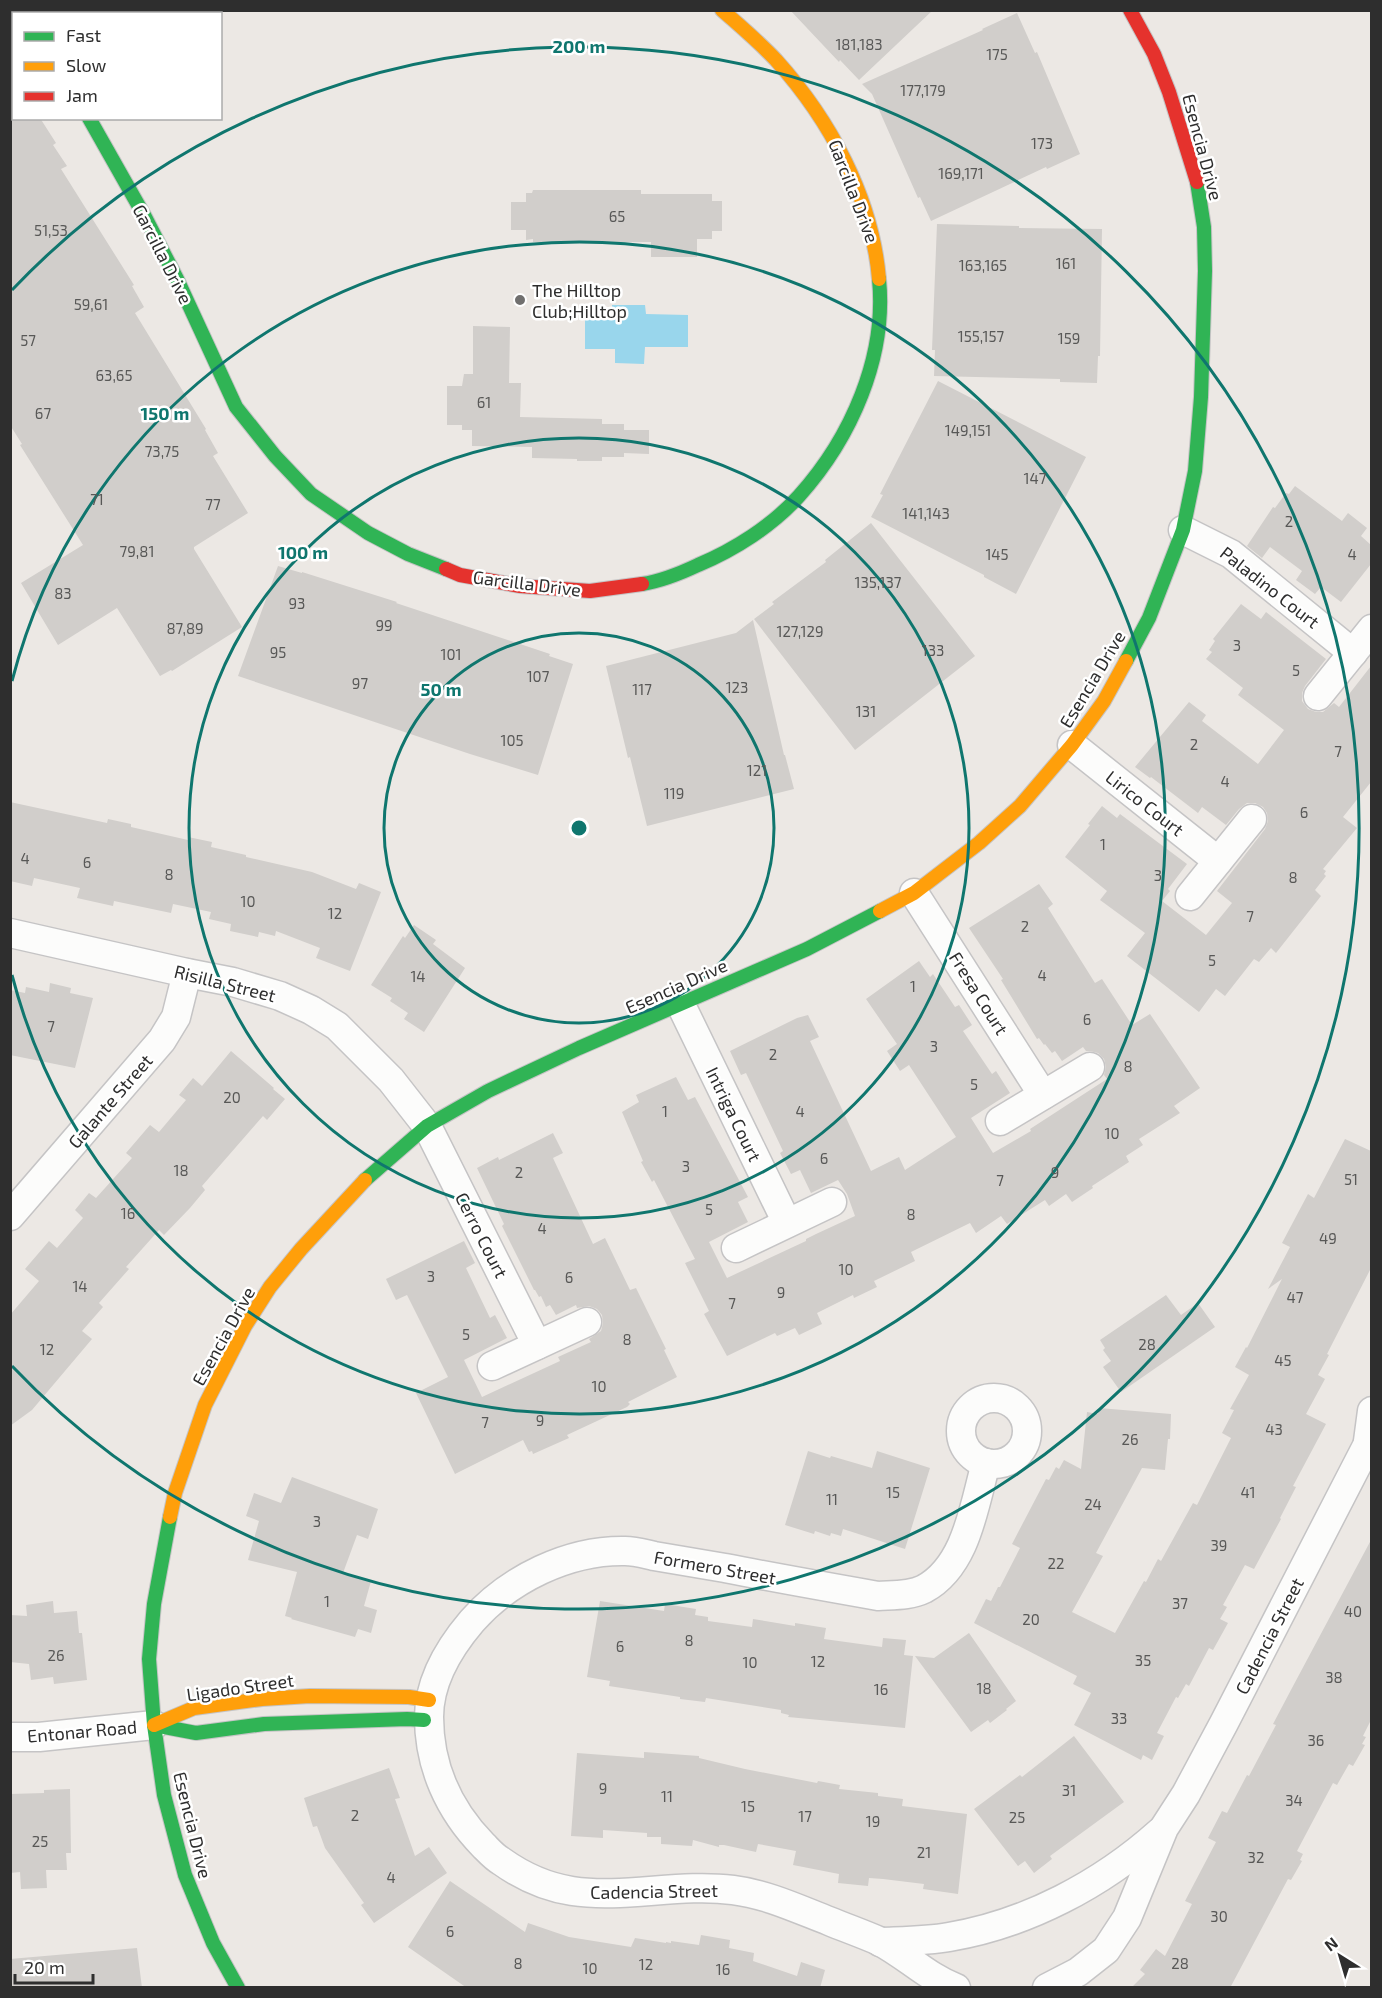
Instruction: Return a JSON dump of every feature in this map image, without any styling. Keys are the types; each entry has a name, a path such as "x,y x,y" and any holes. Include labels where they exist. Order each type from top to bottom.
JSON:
{"street":[{"name":"Garcilla Drive","path":"89,120 172,269 236,407 275,456 311,494 368,533 408,554 460,575 520,586 590,591 662,581 722,555 772,521 799,496 834,450 849,422 867,382 878,329 881,296 877,252 849,169 828,127 800,87 774,58 722,10"},
{"name":"Esencia Drive","path":"238,1988 213,1943 185,1875 164,1795 154,1725 149,1659 154,1604 175,1493 206,1405 245,1326 276,1279 362,1182 427,1125 488,1090 807,949 866,920 914,892 979,843 1020,806 1072,745 1104,701 1149,618 1183,530 1195,471 1199,430 1205,289 1204,227 1198,186 1169,92 1154,54 1130,10"},
{"name":"Paladino Court","path":"1183,530 1231,554 1353,653"},
{"path":"1318,696 1371,629"},
{"name":"Lirico Court","path":"1072,745 1218,861"},
{"path":"1190,896 1252,819"},
{"name":"Fresa Court","path":"914,892 1043,1095"},
{"name":"Risilla Street","path":"10,933 233,982 280,996 311,1010 337,1026 391,1080 427,1125"},
{"name":"Galante Street","path":"10,1216 162,1040 176,1017 187,973"},
{"name":"Intriga Court","path":"681,1005 786,1223"},
{"path":"1000,1121 1090,1067"},
{"name":"Cerro Court","path":"427,1125 537,1345"},
{"path":"736,1248 832,1202"},
{"path":"492,1366 587,1322"},
{"name":"Cadencia Street","path":"1047,1988 1078,1972 1106,1950 1127,1918 1164,1828 1186,1794 1224,1723 1370,1438 1371,1411"},
{"name":"Formero Street","path":"429,1710 432,1688 457,1639 480,1612 509,1588 569,1558 626,1551 878,1596 904,1595 923,1589 938,1578 951,1563 963,1543 986,1463"},
{"name":"Ligado Street","path":"154,1725 194,1708 310,1695 409,1697 429,1710"},
{"name":"Ligado Street","path":"154,1725 196,1733 264,1724 407,1719 429,1710"},
{"name":"Cadencia Street","path":"429,1710 431,1750 447,1797 461,1820 478,1840 497,1859 522,1875 545,1885 572,1891 603,1893 696,1887 734,1890 770,1898 880,1942 926,1973 956,1988"},
{"name":"Entonar Road","path":"10,1737 39,1737 154,1725"},
{"name":"Cadencia Street","path":"880,1942 948,1938 999,1926 1031,1914 1099,1878 1140,1850 1164,1828"}],"water":[{"path":"612,305 645,305 646,314 688,315 688,347 645,347 644,364 615,363 615,349 585,349 585,315 612,315"}],"building":[{"path":"790,10 933,10 859,80"},
{"path":"1017,13 1035,53 1037,52 1080,154 1047,169 1046,167 931,221 920,197 918,198 872,94 862,84"},
{"path":"10,118 12,118 12,120 41,120 56,143 53,145 67,166 61,169 134,285 132,286 144,307 135,313 206,429 218,453 213,456 248,513 194,547 242,627 172,671 160,676 117,608 58,645 21,583 83,545 20,445 22,444 10,425"},
{"path":"533,190 641,190 641,194 712,194 712,201 722,201 722,231 712,231 712,239 697,239 697,257 651,257 651,242 533,242 533,239 526,240 526,230 511,230 511,202 526,202 526,193 532,193"},
{"path":"937,224 1102,229 1100,356 1098,356 1097,383 1060,382 1060,379 934,376 935,350 932,350"},
{"path":"473,326 510,327 509,383 521,383 520,417 602,419 602,424 624,424 624,430 649,430 649,454 624,453 624,457 602,457 602,461 577,461 577,459 532,458 532,447 472,446 472,430 462,430 462,425 447,425 447,386 462,386 464,374 473,374"},
{"path":"938,381 1086,457 1016,594 871,517 883,495 880,494"},
{"path":"1295,486 1342,521 1348,513 1367,528 1361,536 1371,545 1371,564 1341,602 1321,587 1315,594 1296,580 1302,571 1270,547 1262,558 1247,546 1273,507 1275,508 1286,493 1289,494"},
{"path":"871,523 975,656 855,750 754,619"},
{"path":"278,566 397,602 573,664 538,775 238,676"},
{"path":"1241,604 1261,619 1266,612 1326,659 1302,693 1302,701 1308,709 1323,712 1334,703 1339,707 1371,666 1371,782 1343,817 1357,828 1323,869 1326,871 1324,874 1326,876 1315,890 1321,896 1276,953 1271,948 1259,962 1254,959 1225,996 1216,989 1199,1012 1127,956 1145,933 1100,900 1107,891 1065,857 1102,806 1117,818 1120,814 1187,864 1162,901 1206,935 1232,903 1217,891 1265,829 1268,821 1263,807 1255,803 1247,803 1226,825 1202,807 1198,813 1135,767 1189,702 1206,715 1202,721 1258,764 1284,730 1238,695 1243,688 1206,659 1212,652 1209,650 1215,641 1213,639"},
{"path":"753,620 794,789 647,826 606,666 736,633"},
{"path":"10,802 107,823 108,819 131,824 131,827 188,840 188,837 212,842 211,847 312,872 356,889 359,883 381,892 350,971 316,958 320,948 276,931 275,936 259,932 258,937 230,931 231,924 209,919 211,912 173,904 171,913 114,901 113,906 77,898 80,888 34,878 32,886 10,881"},
{"path":"1039,884 1053,904 1048,908 1095,983 1102,979 1132,1025 1150,1014 1200,1088 1174,1106 1180,1113 1139,1139 1143,1145 1126,1156 1129,1162 1072,1202 1066,1194 1049,1206 1045,1200 1007,1224 1001,1216 976,1233 970,1223 911,1252 915,1261 874,1281 877,1287 854,1298 853,1295 817,1313 822,1324 799,1335 795,1328 777,1336 775,1333 727,1356 704,1314 709,1311 685,1263 695,1259 654,1180 652,1182 641,1162 643,1161 622,1112 639,1102 636,1095 676,1077 688,1100 695,1097 748,1197 738,1202 748,1222 709,1242 727,1278 806,1241 855,1216 847,1194 838,1180 811,1193 800,1170 791,1174 780,1153 783,1151 746,1073 741,1075 730,1051 797,1018 808,1015 819,1037 810,1041 871,1171 899,1157 905,1170 956,1137 909,1065 900,1071 887,1051 897,1044 866,999 919,961 930,977 933,974 955,1007 959,1005 972,1025 963,1031 992,1074 996,1071 1010,1093 971,1118 993,1153 1031,1131 1030,1129 1107,1079 1104,1075 1106,1067 1104,1059 1098,1053 1086,1051 1083,1047 1062,1061 1055,1051 1052,1053 1039,1038 1037,1039 1001,980 1003,979 969,928"},
{"path":"414,925 436,940 433,944 465,968 424,1032 404,1019 408,1013 390,1001 392,998 371,985 403,936 405,938"},
{"path":"50,983 71,988 70,993 93,998 75,1068 10,1055 10,990 25,993 26,987 49,992"},
{"path":"231,1051 285,1099 267,1120 263,1116 202,1186 205,1190 190,1208 164,1235 159,1230 126,1267 129,1269 99,1303 103,1307 82,1331 92,1339 32,1410 10,1426 10,1315 39,1281 25,1269 49,1241 57,1248 83,1218 75,1210 89,1193 96,1198 132,1158 126,1153 150,1125 159,1132 186,1100 179,1095 193,1078 202,1086"},
{"path":"553,1133 563,1153 553,1158 593,1244 605,1238 630,1290 636,1288 677,1377 628,1402 630,1404 627,1407 533,1454 532,1451 529,1452 523,1440 455,1474 416,1393 448,1377 407,1295 396,1300 386,1279 464,1241 475,1263 466,1268 490,1318 495,1315 507,1338 464,1360 482,1397 560,1361 558,1357 591,1342 589,1339 601,1331 602,1315 597,1309 589,1306 577,1308 576,1305 556,1315 550,1305 546,1307 541,1296 539,1297 534,1290 502,1226 504,1224 477,1168 498,1157 499,1160"},
{"path":"1345,1139 1371,1151 1371,1268 1327,1354 1329,1355 1318,1375 1325,1379 1306,1414 1326,1424 1293,1486 1296,1487 1281,1519 1254,1569 1245,1565 1223,1605 1227,1607 1220,1619 1228,1623 1213,1650 1209,1648 1189,1686 1186,1684 1178,1698 1176,1697 1157,1733 1164,1736 1152,1760 1143,1755 1141,1760 1074,1725 1091,1693 1073,1684 1077,1676 974,1623 986,1599 991,1601 1000,1587 1020,1548 1012,1544 1046,1479 1049,1480 1056,1467 1059,1469 1064,1460 1081,1469 1087,1412 1098,1414 1099,1408 1171,1414 1165,1470 1142,1468 1096,1553 1103,1556 1072,1612 1115,1633 1158,1559 1161,1561 1193,1503 1197,1505 1231,1438 1222,1433 1234,1410 1230,1409 1249,1375 1235,1367 1282,1279 1268,1289 1290,1247 1282,1243 1308,1194 1314,1198"},
{"path":"1166,1295 1181,1315 1198,1303 1215,1327 1121,1392 1103,1367 1111,1361 1103,1350 1105,1348 1100,1340"},
{"path":"808,1451 872,1468 877,1451 930,1468 905,1549 843,1529 841,1536 831,1533 830,1536 815,1531 814,1534 785,1525"},
{"path":"292,1477 378,1509 368,1539 357,1535 343,1573 371,1581 364,1606 377,1610 371,1633 358,1629 355,1637 285,1616 297,1572 248,1560 259,1521 246,1516 254,1493 281,1503"},
{"path":"1371,1540 1371,1720 1363,1736 1366,1737 1362,1744 1365,1745 1353,1766 1349,1764 1337,1785 1333,1783 1297,1851 1303,1854 1300,1860 1302,1861 1291,1880 1288,1879 1230,1988 1131,1988 1145,1974 1140,1970 1156,1949 1165,1956 1192,1904 1185,1901 1216,1842 1208,1838 1222,1811 1227,1813 1247,1775 1249,1776 1276,1725 1273,1724"},
{"path":"53,1601 54,1613 77,1611 87,1680 54,1684 53,1677 31,1680 29,1664 10,1662 10,1615 27,1616 26,1605"},
{"path":"600,1601 664,1611 665,1604 696,1609 695,1615 708,1617 708,1621 752,1627 753,1619 795,1626 795,1623 826,1628 824,1639 882,1647 883,1638 906,1640 904,1655 913,1656 905,1728 788,1717 789,1715 781,1713 781,1710 706,1698 705,1702 680,1699 680,1697 609,1686 610,1681 587,1677"},
{"path":"969,1633 1016,1701 990,1723 988,1720 971,1732 915,1656 934,1658"},
{"path":"1074,1736 1124,1802 1050,1856 1052,1859 1034,1873 1025,1861 1018,1866 974,1809 1020,1775 1022,1777"},
{"path":"644,1752 699,1756 699,1758 745,1769 817,1783 818,1781 840,1785 839,1789 878,1793 878,1796 903,1799 902,1806 967,1814 958,1894 923,1889 924,1884 883,1879 869,1878 868,1886 838,1883 839,1874 793,1865 796,1851 758,1844 756,1852 724,1845 719,1845 719,1847 693,1840 692,1846 661,1844 661,1837 647,1837 647,1833 603,1830 603,1838 571,1836 577,1753 644,1758"},
{"path":"389,1768 400,1798 395,1799 415,1856 429,1847 447,1873 374,1923 361,1905 364,1903 325,1848 317,1826 313,1827 304,1798"},
{"path":"70,1789 71,1853 66,1853 67,1870 46,1870 47,1888 21,1889 20,1872 10,1873 10,1794 44,1793 44,1790"},
{"path":"450,1881 525,1932 528,1923 569,1937 631,1947 635,1938 699,1945 701,1935 730,1940 729,1948 754,1953 753,1961 797,1976 801,1962 825,1970 820,1988 467,1988 408,1947"},
{"path":"137,1948 142,1988 10,1988 10,1959"}],"traffic: fast":[{"path":"90,120 177,279 236,407 275,456 311,494 368,533 408,554 446,569"},
{"path":"1126,661 1149,618 1183,530 1195,471 1201,397 1205,271 1204,227 1197,182"},
{"path":"642,584 677,574 739,544 777,517 818,473 835,449 849,422 871,367 880,308 879,279"},
{"path":"365,1180 427,1126 488,1091 579,1048 807,949 880,911"},
{"path":"170,1517 154,1604 149,1659 154,1725 164,1795 185,1875 213,1943 238,1988"},
{"path":"154,1725 196,1733 264,1724 424,1720"}],"traffic: slow":[{"path":"722,10 776,60 796,83 830,134 858,189 868,219 879,279"},
{"path":"880,911 914,893 979,843 1020,806 1072,745 1104,701 1126,661"},
{"path":"170,1517 175,1493 205,1405 245,1326 270,1287 301,1249 365,1180"},
{"path":"154,1725 194,1708 262,1699 310,1696 409,1697 429,1700"}],"traffic: jam":[{"path":"1130,10 1154,54 1169,92 1197,182"},
{"path":"446,569 460,575 520,586 590,591 642,584"}],"place":[{"name":"The Hilltop Club;Hilltop","path":"520,300"}]}
